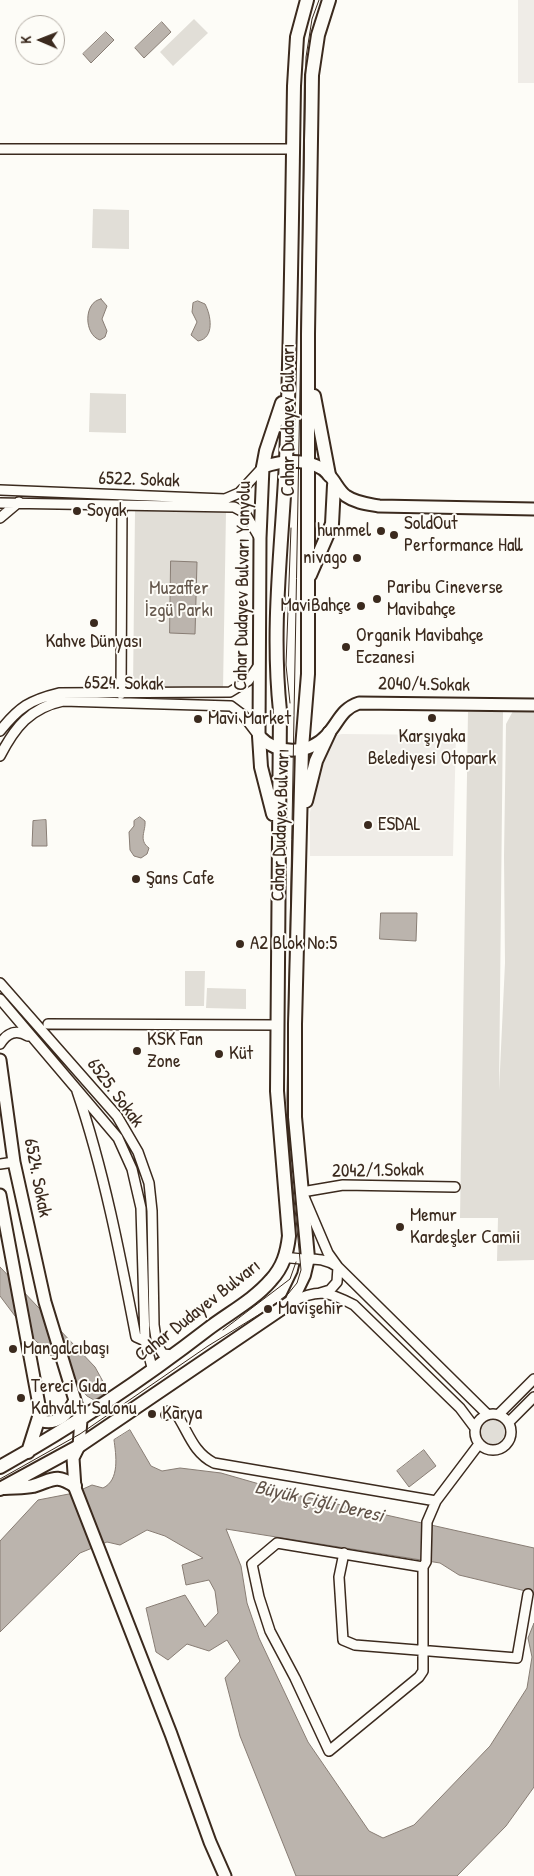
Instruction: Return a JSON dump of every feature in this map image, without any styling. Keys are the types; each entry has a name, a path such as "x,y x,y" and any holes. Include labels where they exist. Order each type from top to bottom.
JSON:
{"main road":[{"name":"Cahar Dudayev Bulvarı","path":"0,1467 81,1420 153,1371 265,1286 286,1257 289,1236 277,1091 280,711 276,667 276,612 286,461 297,37 307,0"},
{"name":"Cahar Dudayev Bulvarı","path":"291,1302 304,1275 308,1258 295,1117 299,843 302,748 308,674 308,334 312,75 318,35 329,0"},
{"path":"263,467 266,451 282,410 290,334"},
{"path":"307,580 312,574 332,524 332,480 316,410 308,334"},
{"path":"299,843 308,789 316,761 329,734"},
{"path":"259,736 261,767 272,802 278,869"},
{"path":"1,1489 78,1446 291,1302"},
{"path":"28,1452 40,1414"},
{"path":"1,1489 32,1486 52,1478 63,1479 75,1485"}],"street":[{"path":"0,149 293,149"},
{"path":"263,467 286,461 308,464 332,480 347,496 360,502 379,506 534,509"},
{"name":"6522. Sokak","path":"0,490 225,499 239,493 263,467"},
{"name":"Cahar Dudayev Bulvarı Yanyolu","path":"259,736 260,538 263,467"},
{"path":"0,518 20,502"},
{"name":"6522. Sokak","path":"0,503 234,507 245,513 260,538"},
{"path":"121,694 122,505"},
{"name":"6524. Sokak","path":"0,731 24,704 41,697 59,693 230,692 248,681 259,665"},
{"name":"6524. Sokak","path":"0,756 11,735 29,715 48,704 63,701 231,706 243,715 259,736"},
{"name":"2040/4.Sokak","path":"329,734 344,711 359,703 534,705"},
{"path":"259,736 267,744 280,750 318,744 329,734"},
{"name":"6525. Sokak","path":"0,983 117,1116 138,1152 149,1183 152,1211 154,1325 157,1344 163,1354 173,1355"},
{"name":"6525. Sokak","path":"0,999 118,1138 132,1169 141,1208 145,1340 153,1371"},
{"path":"48,1024 277,1025"},
{"path":"0,1044 15,1031 21,1031 36,1042"},
{"name":"6524. Sokak","path":"0,1060 14,1162 45,1302 81,1420"},
{"path":"75,1086 90,1132 104,1186 136,1336 145,1340"},
{"path":"0,1164 14,1162"},
{"name":"2042/1.Sokak","path":"302,1192 343,1185 455,1187"},
{"path":"302,1192 328,1253 338,1267 487,1414"},
{"name":"6524. Sokak","path":"0,1194 40,1414"},
{"path":"286,1257 297,1260 308,1258 326,1259 338,1267"},
{"path":"291,1302 311,1293 330,1290 337,1282 338,1267"},
{"path":"320,1292 335,1295 354,1305 460,1408 475,1428 479,1444 489,1450 501,1448 510,1440 509,1422 498,1414 487,1414 479,1420 475,1428"},
{"path":"498,1414 534,1379"},
{"path":"509,1422 534,1397"},
{"path":"40,1414 42,1421 49,1423 68,1413 74,1402"},
{"path":"166,1415 169,1411 175,1412 194,1447 205,1459 214,1463 436,1501"},
{"path":"81,1420 78,1446 74,1458 75,1485 171,1734 210,1842 225,1876"},
{"path":"424,1564 277,1543 252,1564 259,1597 270,1631 295,1678 329,1751 420,1677 423,1671 426,1522 436,1501 479,1444"},
{"path":"344,1553 339,1577 343,1640 354,1645 424,1649 517,1658 528,1594"}],"shaded area":[{"path":"518,0 534,0 534,83 518,83"},
{"path":"336,735 456,735 453,856 310,856 310,812 322,763"}],"green space":[{"path":"194,19 208,33 173,66 160,52"},
{"path":"93,209 129,210 129,249 92,248"},
{"path":"90,393 126,394 126,433 89,432"},
{"name":"Muzaffer İzgü Parkı","path":"135,511 226,512 223,689 133,688"},
{"path":"513,711 534,711 534,1260 497,1261 498,1218 460,1218 468,712 503,712 499,1091 505,963 506,724"},
{"path":"185,971 205,971 204,1006 185,1006"},
{"path":"207,988 246,989 246,1009 206,1008"},
{"path":"492,1418 502,1421 505,1431 502,1441 492,1444 482,1441 479,1431 482,1421"}],"water":[{"path":"162,22 171,32 144,58 135,48"},
{"path":"106,32 114,40 91,63 83,54"},
{"path":"101,299 107,306 102,319 107,331 105,337 100,340 91,332 88,319 91,306 95,301"},
{"path":"198,301 205,304 209,314 210,326 207,336 198,341 191,335 197,322 192,312 193,303"},
{"path":"171,561 197,562 195,634 170,633"},
{"path":"140,817 145,821 143,839 149,848 147,854 141,858 134,856 130,850 129,832 134,826 134,821"},
{"path":"46,820 47,846 32,846 33,821"},
{"path":"381,913 417,913 416,941 380,939"},
{"path":"0,1267 95,1367 106,1387 106,1393 94,1400 87,1396 43,1347 30,1336 0,1296"},
{"name":"Büyük Çiğli Deresi","path":"130,1430 151,1466 162,1471 180,1468 221,1473 301,1496 534,1548 534,1593 459,1575 440,1563 226,1529 241,1566 247,1603 259,1638 308,1742 369,1831 383,1838 414,1825 490,1746 527,1688 532,1657 528,1638 534,1623 534,1787 506,1826 457,1876 296,1876 240,1736 225,1678 240,1661 227,1640 209,1651 187,1644 168,1660 156,1652 146,1608 185,1595 205,1627 218,1613 215,1591 209,1580 186,1585 182,1565 203,1558 165,1536 147,1530 120,1545 107,1542 80,1553 0,1632 0,1541 38,1500 74,1493 92,1485 103,1488 108,1484 116,1467 114,1440"},
{"path":"424,1450 436,1466 409,1487 397,1471"}],"tram line":[{"path":"0,1479 80,1434 208,1346 268,1309 288,1294 297,1283 301,1270 288,1137 287,1100 306,57 312,19 319,0"},
{"path":"290,703 286,665 291,528"},
{"path":"223,1330 290,1279 296,1262"}],"place":[{"name":"Soyak","path":"77,511"},
{"name":"hummel","path":"381,531"},
{"name":"SoldOut Performance Hall","path":"394,535"},
{"name":"nivago","path":"357,558"},
{"name":"Paribu Cineverse Mavibahçe","path":"377,599"},
{"name":"MaviBahçe","path":"361,606"},
{"name":"Kahve Dünyası","path":"94,623"},
{"name":"Organik Mavibahçe Eczanesi","path":"346,647"},
{"name":"Karşıyaka Belediyesi Otopark","path":"432,718"},
{"name":"Mavi Market","path":"198,719"},
{"name":"ESDAL","path":"368,825"},
{"name":"Şans Cafe","path":"136,879"},
{"name":"A2 Blok No:5","path":"240,944"},
{"name":"KSK Fan Zone","path":"137,1051"},
{"name":"Küt","path":"219,1054"},
{"name":"Memur Kardeşler Camii","path":"400,1227"},
{"name":"Mavişehir","path":"268,1309"},
{"name":"Mangalcıbaşı","path":"13,1349"},
{"name":"Tereci Gıda Kahvaltı Salonu","path":"21,1398"},
{"name":"Karya","path":"152,1414"}]}
